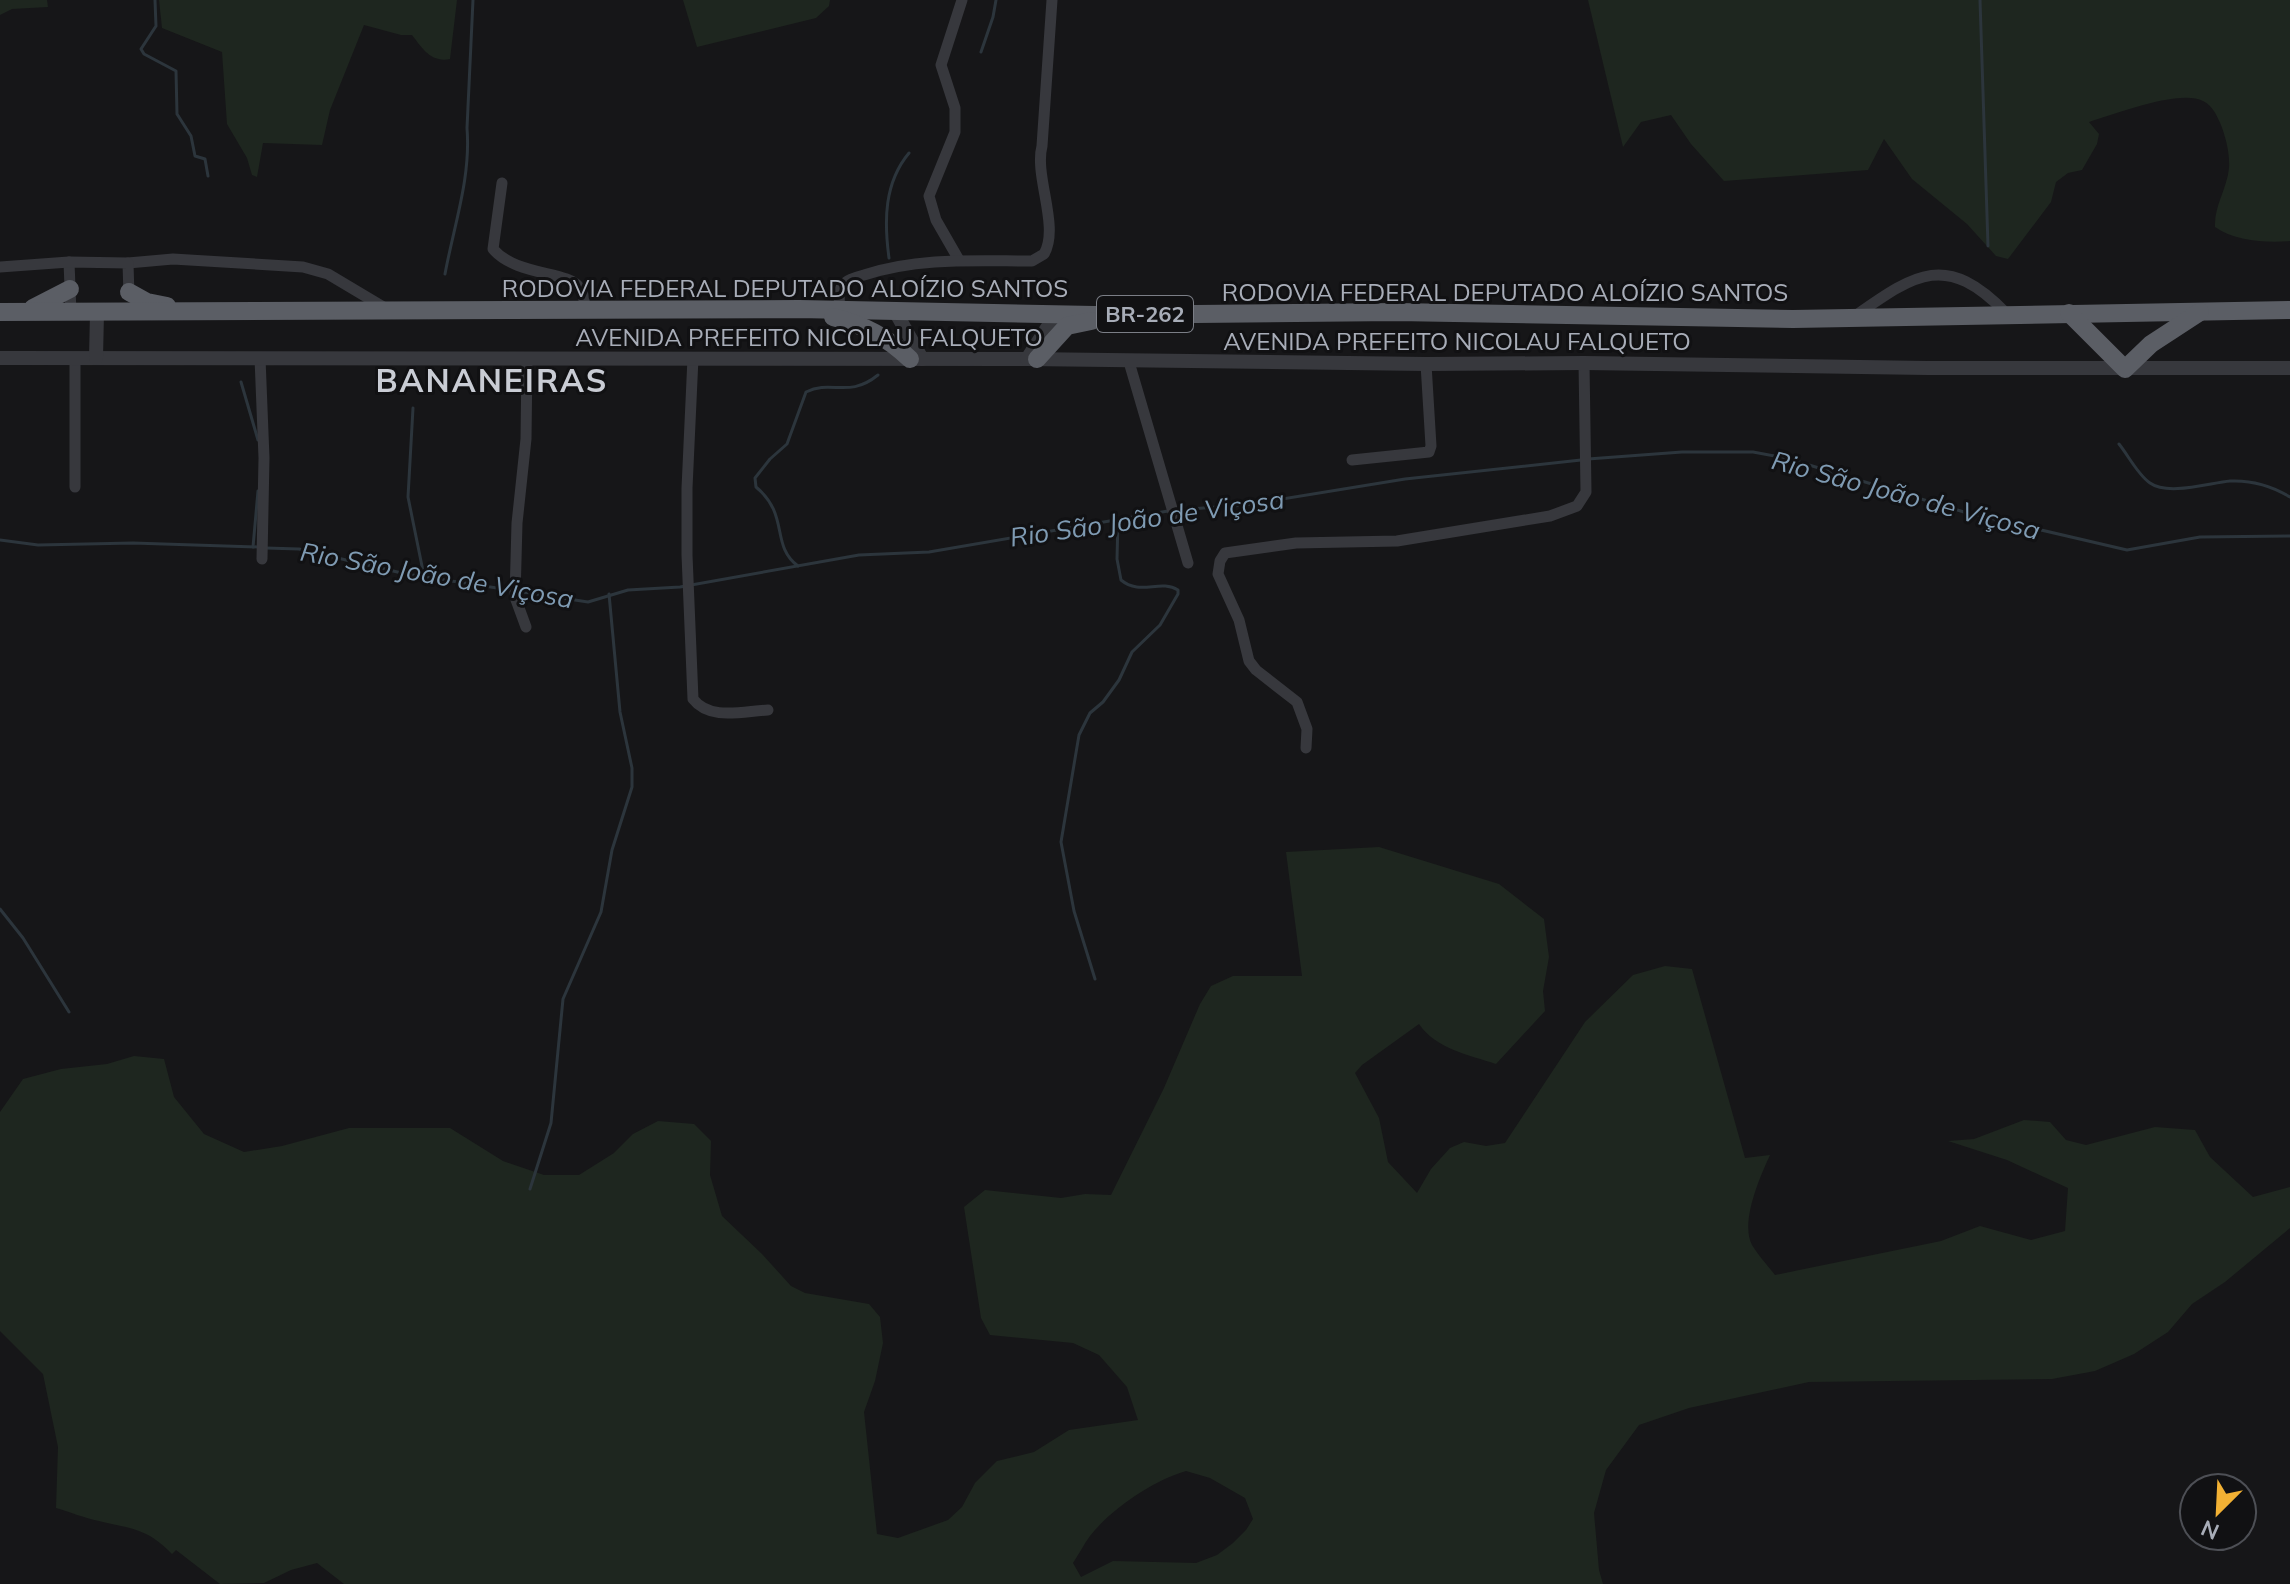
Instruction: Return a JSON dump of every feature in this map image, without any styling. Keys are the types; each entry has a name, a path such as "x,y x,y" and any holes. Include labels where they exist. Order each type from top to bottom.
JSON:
{"highway":[{"path":"22,312 70,289"},
{"path":"129,292 147,302 193,313"},
{"name":"RODOVIA FEDERAL DEPUTADO ALOÍZIO SANTOS","path":"0,312 799,309 1056,314 1397,312 1852,318 2290,310"},
{"path":"799,309 857,323 877,332 916,359"},
{"path":"2069,313 2125,369 2151,344 2200,312"},
{"path":"1032,359 1067,326 1145,314"}],"street":[{"path":"959,260 936,220 929,196 955,132 955,108 941,65 962,0"},
{"path":"840,310 839,293 851,279 921,261 1032,261 1044,254 1047,248 1045,189 1039,160 1052,0"},
{"path":"502,183 493,249 501,259 520,268 573,281 583,295 585,311"},
{"path":"0,267 173,259 303,267 328,274 389,311"},
{"path":"69,262 71,313"},
{"path":"128,263 129,313"},
{"path":"1852,318 1894,289 1933,273 1961,280 2006,313"},
{"path":"895,311 916,359"},
{"path":"96,358 97,313"},
{"path":"1032,359 1056,314"},
{"name":"AVENIDA PREFEITO NICOLAU FALQUETO","path":"0,358 1032,359 2290,368"},
{"path":"260,358 264,458 262,554"},
{"path":"693,358 687,488 693,699 700,708 712,713 768,710"},
{"path":"75,359 75,487"},
{"path":"526,627 515,597 515,583 517,523 526,439 527,359"},
{"path":"1129,362 1188,563"},
{"path":"1306,748 1307,729 1297,702 1249,661 1239,620 1218,574 1222,557 1225,553 1296,543 1397,541 1565,512 1582,502 1586,492 1584,363"},
{"path":"1352,460 1429,452 1426,364"}],"shaded area":[{"path":"0,0 47,0 48,7 12,9 0,15"},
{"path":"159,0 457,0 450,59 432,57 412,35 364,25 330,110 322,145 263,143 257,177 252,175 247,158 227,124 222,52 162,28"},
{"path":"683,0 830,0 829,6 816,18 697,47"},
{"path":"1588,0 2290,0 2290,241 2251,240 2215,227 2216,212 2228,176 2228,152 2223,130 2214,112 2203,101 2193,98 2164,100 2089,122 2099,134 2097,144 2082,170 2068,173 2056,182 2051,202 2008,259 1996,256 1967,224 1912,179 1884,139 1868,170 1724,181 1691,144 1671,115 1641,122 1623,147"},
{"path":"1379,847 1499,884 1544,919 1549,957 1543,991 1545,1011 1496,1064 1434,1040 1419,1024 1355,1073 1379,1118 1388,1162 1417,1193 1431,1169 1450,1148 1464,1142 1486,1146 1505,1143 1585,1022 1633,975 1665,966 1692,969 1745,1158 1770,1155 1753,1200 1748,1224 1752,1245 1775,1275 1941,1241 1980,1226 2031,1240 2065,1231 2068,1188 2007,1160 1948,1141 1974,1139 2024,1120 2050,1122 2066,1140 2086,1145 2155,1127 2195,1130 2210,1157 2253,1197 2290,1187 2290,1228 2225,1282 2192,1304 2168,1332 2134,1354 2095,1371 2052,1379 1809,1382 1689,1408 1639,1425 1606,1470 1594,1513 1603,1584 344,1584 317,1563 291,1570 264,1583 220,1584 176,1550 172,1554 147,1534 56,1508 58,1447 43,1374 0,1331 0,1112 23,1079 134,1056 164,1059 174,1097 204,1134 244,1152 282,1146 349,1128 450,1128 503,1161 544,1175 579,1175 614,1153 633,1134 658,1121 694,1124 711,1141 710,1175 722,1216 791,1286 805,1293 869,1304 880,1317 883,1343 864,1412 877,1534 898,1538 948,1520 962,1507 975,1483 997,1461 1034,1452 1069,1430 1138,1420 1127,1387 1099,1355 1073,1343 990,1335 981,1318 964,1207 985,1190 1061,1198 1085,1194 1111,1195 1211,986 1233,976 1302,976 1286,852","holes":["1186,1471 1210,1478 1245,1498 1253,1519 1233,1543 1217,1555 1196,1563 1113,1561 1081,1577 1073,1563 1090,1536 1121,1506 1147,1488"]}],"waterway":[{"path":"155,0 156,26 141,49 144,54 176,71 177,114 191,136 195,156 205,159 208,176"},
{"path":"445,274 467,165 473,0"},
{"path":"981,52 996,0"},
{"path":"1980,0 1988,246"},
{"path":"889,258 886,230 890,190 909,153"},
{"path":"798,566 784,549 773,508 756,487 755,478 787,444 806,392 824,387 858,386 878,375"},
{"path":"241,382 258,440"},
{"path":"413,408 408,497 424,576"},
{"path":"2119,444 2141,475 2158,487 2178,489 2230,481 2246,482 2269,487 2290,497"},
{"name":"Rio São João de Viçosa","path":"1588,459 1682,452 1753,452 1786,458 1964,512 2127,550 2200,537 2290,536"},
{"name":"Rio São João de Viçosa","path":"1176,510 1245,505 1405,479 1581,460"},
{"path":"253,547 258,491"},
{"name":"Rio São João de Viçosa","path":"266,548 299,549 406,574 588,602 628,590 680,587 859,555 929,552 1168,511"},
{"path":"1095,979 1074,911 1061,842 1079,735 1090,713 1103,702 1119,680 1132,652 1160,625 1178,594 1178,590 1171,587 1135,587 1121,580 1117,559 1118,519"},
{"name":"Rio São João de Viçosa","path":"0,540 38,545 133,543 258,547"},
{"path":"530,1189 551,1123 563,999 601,912 612,850 632,787 632,768 620,712 609,594"},
{"path":"0,909 23,938 69,1012"}],"district":[{"name":"BANANEIRAS","path":"492,380"}]}
